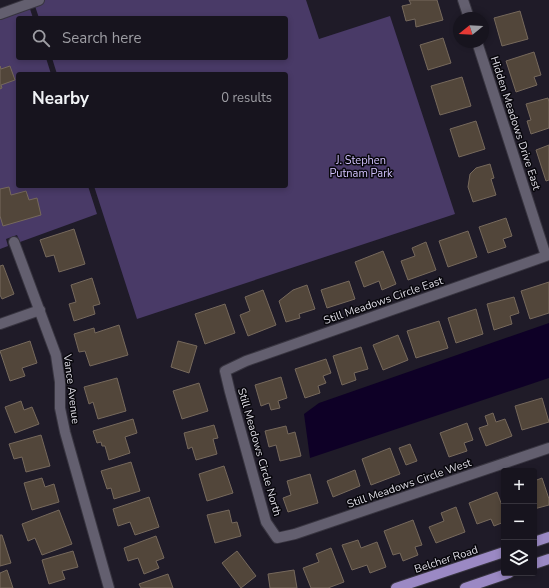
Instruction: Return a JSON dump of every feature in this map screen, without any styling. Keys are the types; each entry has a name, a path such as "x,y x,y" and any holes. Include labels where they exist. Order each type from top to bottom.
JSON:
{"main road":[{"path":"537,541 549,537"},
{"name":"Belcher Road","path":"396,588 501,553"},
{"path":"537,563 549,559"},
{"path":"464,588 501,576"}],"street":[{"path":"0,14 39,0"},
{"path":"463,0 467,12"},
{"name":"Hidden Meadows Drive East","path":"479,48 548,256"},
{"name":"Vance Avenue","path":"14,242 56,355 60,382 60,408 65,432 109,588"},
{"name":"Still Meadows Circle East","path":"225,371 246,361 548,256"},
{"path":"0,324 40,310"},
{"name":"Still Meadows Circle North","path":"225,371 266,522 277,538"},
{"name":"Still Meadows Circle West","path":"277,538 295,534 549,448"}],"green space":[{"name":"J. Stephen Putnam Park","path":"44,0 306,0 319,39 390,16 455,214 137,319 95,188 288,188 288,72 56,72 53,60 288,60 288,16 38,16 34,3"},
{"path":"30,9 32,16 16,16 16,60 47,60 50,72 16,72 16,188 89,188 97,214 20,242 17,235 6,239 8,246 0,249 0,20"}],"shaded area":[{"path":"549,323 549,378 310,458 304,414 319,403"}],"building":[{"path":"409,0 437,0 443,20 416,27 415,19 406,21 402,6 411,4"},
{"path":"520,11 528,39 502,46 494,18"},
{"path":"443,38 451,63 428,70 420,45"},
{"path":"534,52 541,75 534,77 537,85 516,92 506,61"},
{"path":"0,66 1,69 10,66 15,80 1,85 2,88 0,89"},
{"path":"462,77 471,106 440,115 431,86"},
{"path":"548,98 549,128 531,134 527,121 531,120 526,104"},
{"path":"476,121 485,149 459,157 450,129"},
{"path":"549,145 549,180 546,181 536,150"},
{"path":"490,164 494,178 491,179 496,195 473,202 468,187 470,174 476,168"},
{"path":"9,187 11,195 26,191 29,200 37,198 41,215 3,226 0,216 0,189"},
{"path":"506,218 512,236 503,239 506,247 488,253 479,227"},
{"path":"74,229 85,264 59,272 54,255 46,257 40,240"},
{"path":"468,231 477,257 448,267 439,241"},
{"path":"426,242 436,270 408,280 401,261 415,256 412,248"},
{"path":"383,251 396,284 382,290 379,281 364,287 355,262"},
{"path":"3,265 14,294 2,299 0,295 0,266"},
{"path":"92,278 100,304 93,306 95,314 74,321 69,304 76,302 71,285"},
{"path":"349,281 355,299 327,308 321,290"},
{"path":"549,282 549,313 530,319 521,291"},
{"path":"307,285 315,309 299,314 300,318 286,322 279,301 293,290"},
{"path":"263,290 276,325 248,336 240,315 250,311 245,297"},
{"path":"514,297 519,313 510,316 512,324 494,330 487,304"},
{"path":"225,304 235,333 205,344 195,314"},
{"path":"476,309 483,334 456,343 448,318"},
{"path":"439,321 448,348 416,358 407,331"},
{"path":"119,325 128,355 90,366 85,351 79,352 74,334 94,328 95,333"},
{"path":"398,335 408,360 383,370 373,345"},
{"path":"30,341 37,363 22,368 25,376 10,381 0,351"},
{"path":"178,341 197,346 189,373 171,367"},
{"path":"361,347 368,369 354,373 356,380 342,385 333,356"},
{"path":"326,359 331,373 323,376 326,383 318,386 320,393 305,398 295,369"},
{"path":"281,377 287,398 278,401 280,408 271,410 269,403 261,406 255,385"},
{"path":"117,378 126,411 98,419 93,402 89,404 84,387"},
{"path":"199,383 208,411 182,419 173,391"},
{"path":"542,398 549,422 522,430 515,406"},
{"path":"21,401 24,410 32,407 39,424 15,433 5,407"},
{"path":"493,413 496,422 505,419 512,436 486,446 479,428 488,425 485,416"},
{"path":"133,419 137,433 125,437 130,453 109,460 105,446 102,446 101,442 97,443 93,431"},
{"path":"467,423 473,440 464,443 467,451 449,457 440,433"},
{"path":"214,425 218,438 213,439 217,454 196,460 192,447 188,449 184,433"},
{"path":"286,426 288,434 295,432 301,456 280,461 276,445 269,447 265,431"},
{"path":"41,435 50,466 26,472 22,457 14,459 9,444"},
{"path":"410,444 417,461 406,465 399,448"},
{"path":"390,448 400,474 371,485 362,459"},
{"path":"131,462 140,491 114,499 111,488 107,489 101,471"},
{"path":"224,466 233,493 207,501 199,474"},
{"path":"355,470 360,486 333,497 327,481"},
{"path":"310,474 318,503 288,512 283,498 291,495 287,481"},
{"path":"42,478 45,487 54,484 59,502 32,510 24,483"},
{"path":"542,478 549,499 549,505 537,508 537,504 537,480"},
{"path":"497,492 501,503 501,523 494,526 491,519 477,524 469,503"},
{"path":"149,497 159,527 135,535 130,522 118,526 113,509"},
{"path":"456,507 465,532 436,543 429,527 444,521 441,513"},
{"path":"59,510 72,544 42,555 35,538 28,541 22,524"},
{"path":"229,510 232,523 237,522 241,536 215,543 207,515"},
{"path":"413,520 422,545 415,547 418,555 403,561 400,553 393,555 384,531"},
{"path":"0,535 2,535 11,563 0,566"},
{"path":"156,536 164,558 156,561 159,568 144,574 138,558 128,561 124,548"},
{"path":"358,540 361,548 377,542 386,567 370,573 367,565 352,570 342,545"},
{"path":"331,548 344,582 328,588 311,588 303,568 319,562 316,554"},
{"path":"73,551 78,567 62,571 65,579 49,584 42,560"},
{"path":"237,551 256,576 241,588 222,563"},
{"path":"7,570 13,588 0,588 0,573"},
{"path":"294,570 297,588 270,588 268,574"},
{"path":"168,574 173,588 141,588 139,584"}]}
